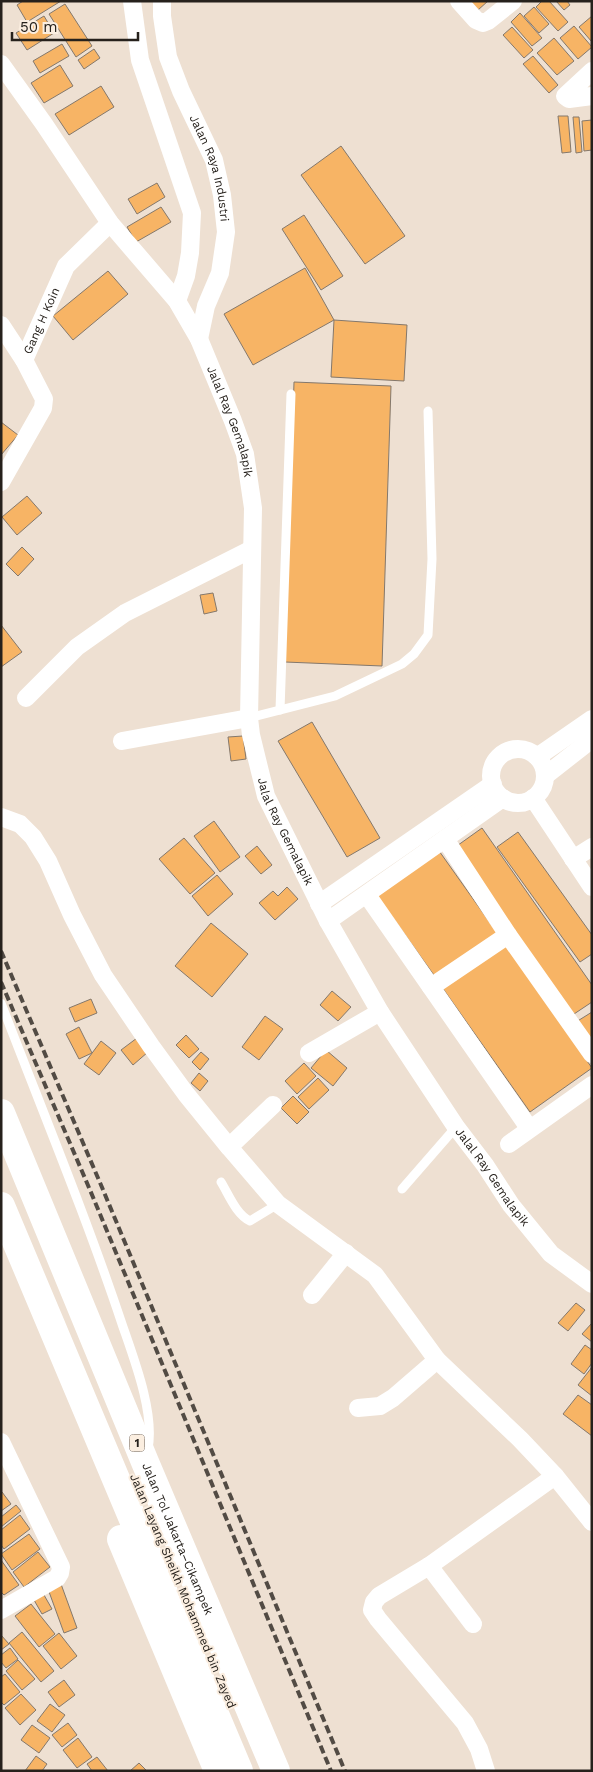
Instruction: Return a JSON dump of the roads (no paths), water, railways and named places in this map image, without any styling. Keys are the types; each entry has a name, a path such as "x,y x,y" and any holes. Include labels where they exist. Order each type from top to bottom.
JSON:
{"highway":[{"name":"Jalan Tol Jakarta–Cikampek","path":"1,1113 145,1462 276,1771"},
{"name":"Jalan Layang Sheikh Mohammed bin Zayed","path":"1,1162 259,1771"},
{"name":"Jalan Layang Sheikh Mohammed bin Zayed","path":"1,1206 239,1771"},
{"path":"1,1253 218,1771"}],"street":[{"path":"132,1 140,60 192,212 190,253 186,276 177,301"},
{"name":"Jalan Raya Industri","path":"162,1 162,16 168,57 181,91 214,160 222,195 226,232 220,273 206,306 199,339"},
{"path":"458,1 476,20 483,23 513,1"},
{"name":"Jalal Ray Gemalapik","path":"1,64 44,124 110,223 177,301 199,339 226,402 245,454 253,508 249,718 251,735 266,796 319,904 380,1012 456,1126 485,1165 511,1206 551,1254 592,1284"},
{"path":"592,71 565,96 569,99 592,96"},
{"name":"Gang H Koin","path":"1,482 43,408 44,399 24,360 66,266 110,223"},
{"path":"1,325 24,360"},
{"path":"26,698 78,647 125,613 252,549"},
{"path":"122,741 249,718"},
{"path":"537,757 592,719"},
{"path":"545,776 592,739"},
{"path":"515,749 523,750 537,757 543,766 545,776 540,792 528,801 515,802 503,798 492,784 492,768 501,755 515,749"},
{"path":"319,904 492,784"},
{"path":"328,921 503,798"},
{"path":"533,798 592,887"},
{"path":"1,817 20,824 33,837 48,861 76,924 103,975 186,1094 229,1146 278,1204 375,1275 437,1360 555,1476 592,1522"},
{"path":"445,839 508,935 592,1054"},
{"path":"573,859 592,847"},
{"path":"367,895 529,1128"},
{"path":"431,987 508,935"},
{"path":"309,1054 380,1012"},
{"path":"509,1144 592,1085"},
{"path":"229,1146 273,1105"},
{"path":"312,1295 346,1253"},
{"path":"358,1408 380,1406 393,1398 437,1360"},
{"path":"1,1442 61,1568 57,1578 1,1610"},
{"path":"486,1771 479,1749 465,1723 372,1610 374,1602 379,1596 429,1566 555,1476"},
{"path":"429,1566 473,1624"}],"lane":[{"path":"280,710 291,394"},
{"path":"249,718 335,696 402,664 414,654 428,635 432,559 428,412"},
{"path":"1,1003 106,1274 134,1360 148,1412 150,1439 145,1462"},
{"path":"402,1189 456,1126"},
{"path":"221,1182 239,1212 250,1221 278,1204"}],"railway":[{"path":"1,951 101,1185 345,1771"},
{"path":"1,982 90,1190 331,1771"}]}
